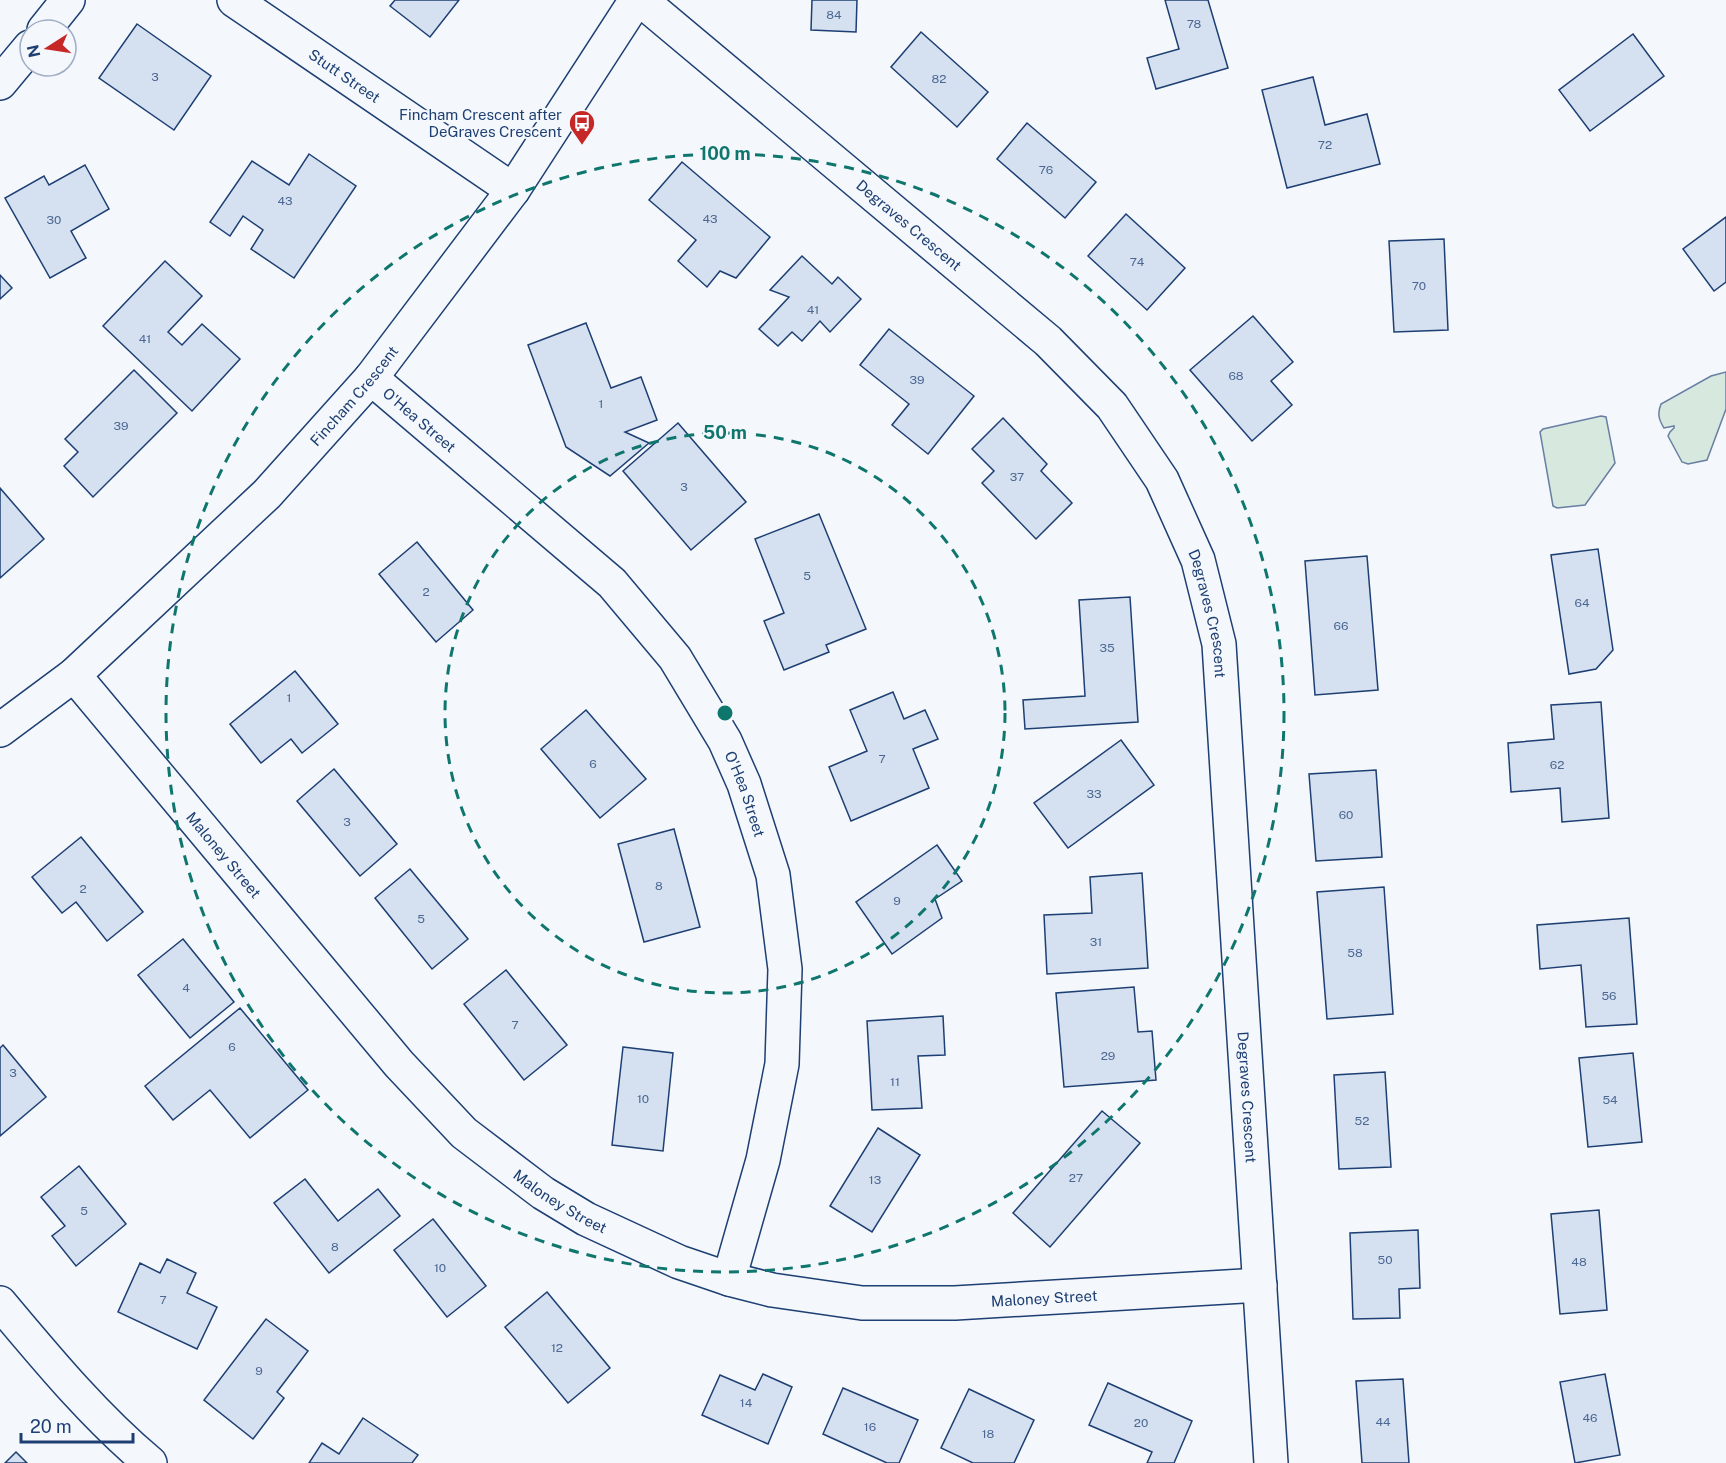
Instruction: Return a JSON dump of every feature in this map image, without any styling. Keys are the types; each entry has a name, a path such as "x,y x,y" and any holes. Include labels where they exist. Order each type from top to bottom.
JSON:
{"street":[{"path":"54,18 68,0"},
{"name":"Stutt Street","path":"234,0 513,190"},
{"name":"Fincham Crescent","path":"0,730 74,675 267,494 371,378 513,190 636,0"},
{"name":"Degraves Crescent","path":"641,0 1048,341 1112,406 1162,480 1198,560 1219,644 1271,1463"},
{"path":"0,83 18,61"},
{"name":"O'Hea Street","path":"371,378 612,583 675,658 725,741 744,784 773,875 785,969 782,1064 763,1160 729,1279"},
{"name":"Maloney Street","path":"74,675 399,1064 464,1133 543,1193 586,1219 679,1262 729,1279 772,1290 862,1303 955,1303 1260,1285"},
{"path":"0,1303 43,1354 124,1441 150,1463"}],"shaded area":[{"path":"1726,372 1726,409 1707,460 1688,464 1682,462 1668,436 1674,426 1664,428 1660,420 1661,404 1711,376"},
{"path":"1601,416 1606,417 1615,463 1585,505 1557,508 1553,506 1540,432 1543,429"}],"building":[{"path":"395,0 459,0 430,37 390,6"},
{"path":"812,0 857,0 856,32 811,30"},
{"path":"1165,0 1208,0 1228,68 1156,89 1147,58 1179,49"},
{"path":"137,24 211,76 174,130 99,78"},
{"path":"921,32 988,92 957,127 891,67"},
{"path":"1633,34 1664,76 1590,131 1559,90"},
{"path":"1313,77 1325,125 1367,114 1380,164 1287,188 1262,90"},
{"path":"1027,123 1096,182 1065,218 997,159"},
{"path":"309,154 356,186 294,278 251,249 263,230 243,216 230,236 210,222 252,161 289,185"},
{"path":"682,162 770,237 736,278 720,271 707,287 678,261 696,240 649,200"},
{"path":"85,165 109,209 71,231 86,258 50,278 5,198 44,176 49,185"},
{"path":"1126,214 1185,268 1147,310 1088,256"},
{"path":"1726,217 1726,282 1714,291 1683,249"},
{"path":"1444,239 1448,330 1394,332 1389,241"},
{"path":"802,256 832,284 838,277 861,299 830,332 820,321 802,341 792,332 778,346 759,329 789,297 770,290"},
{"path":"165,261 202,296 168,332 182,345 202,324 240,359 192,411 103,326"},
{"path":"0,275 12,288 0,299"},
{"path":"1253,316 1293,362 1271,381 1292,405 1252,441 1190,370"},
{"path":"586,323 611,388 641,377 657,420 625,432 649,443 610,476 566,447 528,345"},
{"path":"889,329 974,396 928,454 892,425 909,404 860,365"},
{"path":"134,370 177,413 93,497 64,466 78,452 65,439"},
{"path":"1003,418 1047,464 1041,471 1072,503 1036,539 982,483 994,471 972,449"},
{"path":"678,423 746,502 691,550 623,471"},
{"path":"0,488 44,539 0,578"},
{"path":"819,514 866,629 826,645 829,652 784,670 764,621 784,613 755,539"},
{"path":"417,542 473,610 436,642 379,574"},
{"path":"1598,549 1613,650 1596,669 1569,674 1551,555"},
{"path":"1367,556 1378,690 1315,695 1305,561"},
{"path":"1130,597 1138,722 1025,729 1023,700 1085,696 1079,600"},
{"path":"295,671 338,724 302,753 291,739 261,763 230,724"},
{"path":"893,692 904,719 925,710 938,739 913,749 929,788 851,821 829,767 867,751 850,710"},
{"path":"1601,702 1609,818 1562,822 1560,788 1511,792 1508,743 1554,739 1551,705"},
{"path":"586,710 646,779 600,818 541,749"},
{"path":"1121,740 1154,785 1068,848 1034,803"},
{"path":"334,769 397,844 360,876 297,801"},
{"path":"1376,770 1382,857 1316,861 1309,774"},
{"path":"674,829 700,927 644,942 618,844"},
{"path":"81,837 143,912 107,941 76,902 62,913 32,877"},
{"path":"937,845 962,881 935,899 942,918 892,954 856,902"},
{"path":"410,869 468,939 432,969 375,898"},
{"path":"1142,873 1148,968 1047,974 1044,915 1092,913 1090,877"},
{"path":"1384,887 1393,1014 1327,1019 1317,892"},
{"path":"1629,918 1637,1024 1586,1027 1581,965 1540,969 1537,925"},
{"path":"183,939 234,1002 190,1038 138,975"},
{"path":"506,970 567,1045 524,1080 464,1004"},
{"path":"1134,987 1138,1032 1152,1031 1156,1080 1064,1087 1056,993"},
{"path":"240,1008 308,1090 250,1138 210,1090 173,1120 145,1086"},
{"path":"943,1016 945,1055 918,1056 922,1108 872,1110 867,1021"},
{"path":"3,1045 46,1097 0,1136 0,1048"},
{"path":"623,1047 673,1053 663,1151 612,1145"},
{"path":"1633,1053 1642,1142 1588,1147 1579,1058"},
{"path":"1385,1072 1391,1167 1339,1169 1334,1075"},
{"path":"1102,1111 1140,1143 1050,1247 1013,1213"},
{"path":"878,1128 920,1155 872,1232 830,1206"},
{"path":"79,1166 126,1224 76,1266 52,1236 65,1226 41,1197"},
{"path":"305,1179 338,1221 378,1189 400,1216 329,1273 274,1203"},
{"path":"1599,1210 1607,1310 1560,1314 1551,1214"},
{"path":"433,1219 486,1286 447,1317 394,1250"},
{"path":"1418,1230 1420,1288 1399,1289 1400,1318 1353,1319 1350,1233"},
{"path":"167,1259 196,1273 187,1293 217,1307 197,1349 118,1312 140,1263 160,1273"},
{"path":"547,1292 610,1368 568,1403 505,1327"},
{"path":"266,1319 308,1351 277,1392 284,1398 253,1439 204,1400"},
{"path":"763,1374 792,1387 768,1444 702,1415 720,1375 755,1390"},
{"path":"1605,1374 1620,1455 1575,1463 1560,1382"},
{"path":"1403,1379 1409,1463 1362,1463 1356,1381"},
{"path":"1108,1383 1192,1421 1174,1463 1147,1463 1152,1452 1089,1425"},
{"path":"843,1388 918,1420 899,1463 887,1463 823,1434"},
{"path":"969,1389 1034,1420 1014,1463 973,1463 941,1448"},
{"path":"363,1418 418,1455 412,1463 309,1463 322,1443 339,1454"},
{"path":"16,1452 27,1463 5,1463"}],"place":[{"name":"Fincham Crescent after DeGraves Crescent","path":"582,146"}]}
